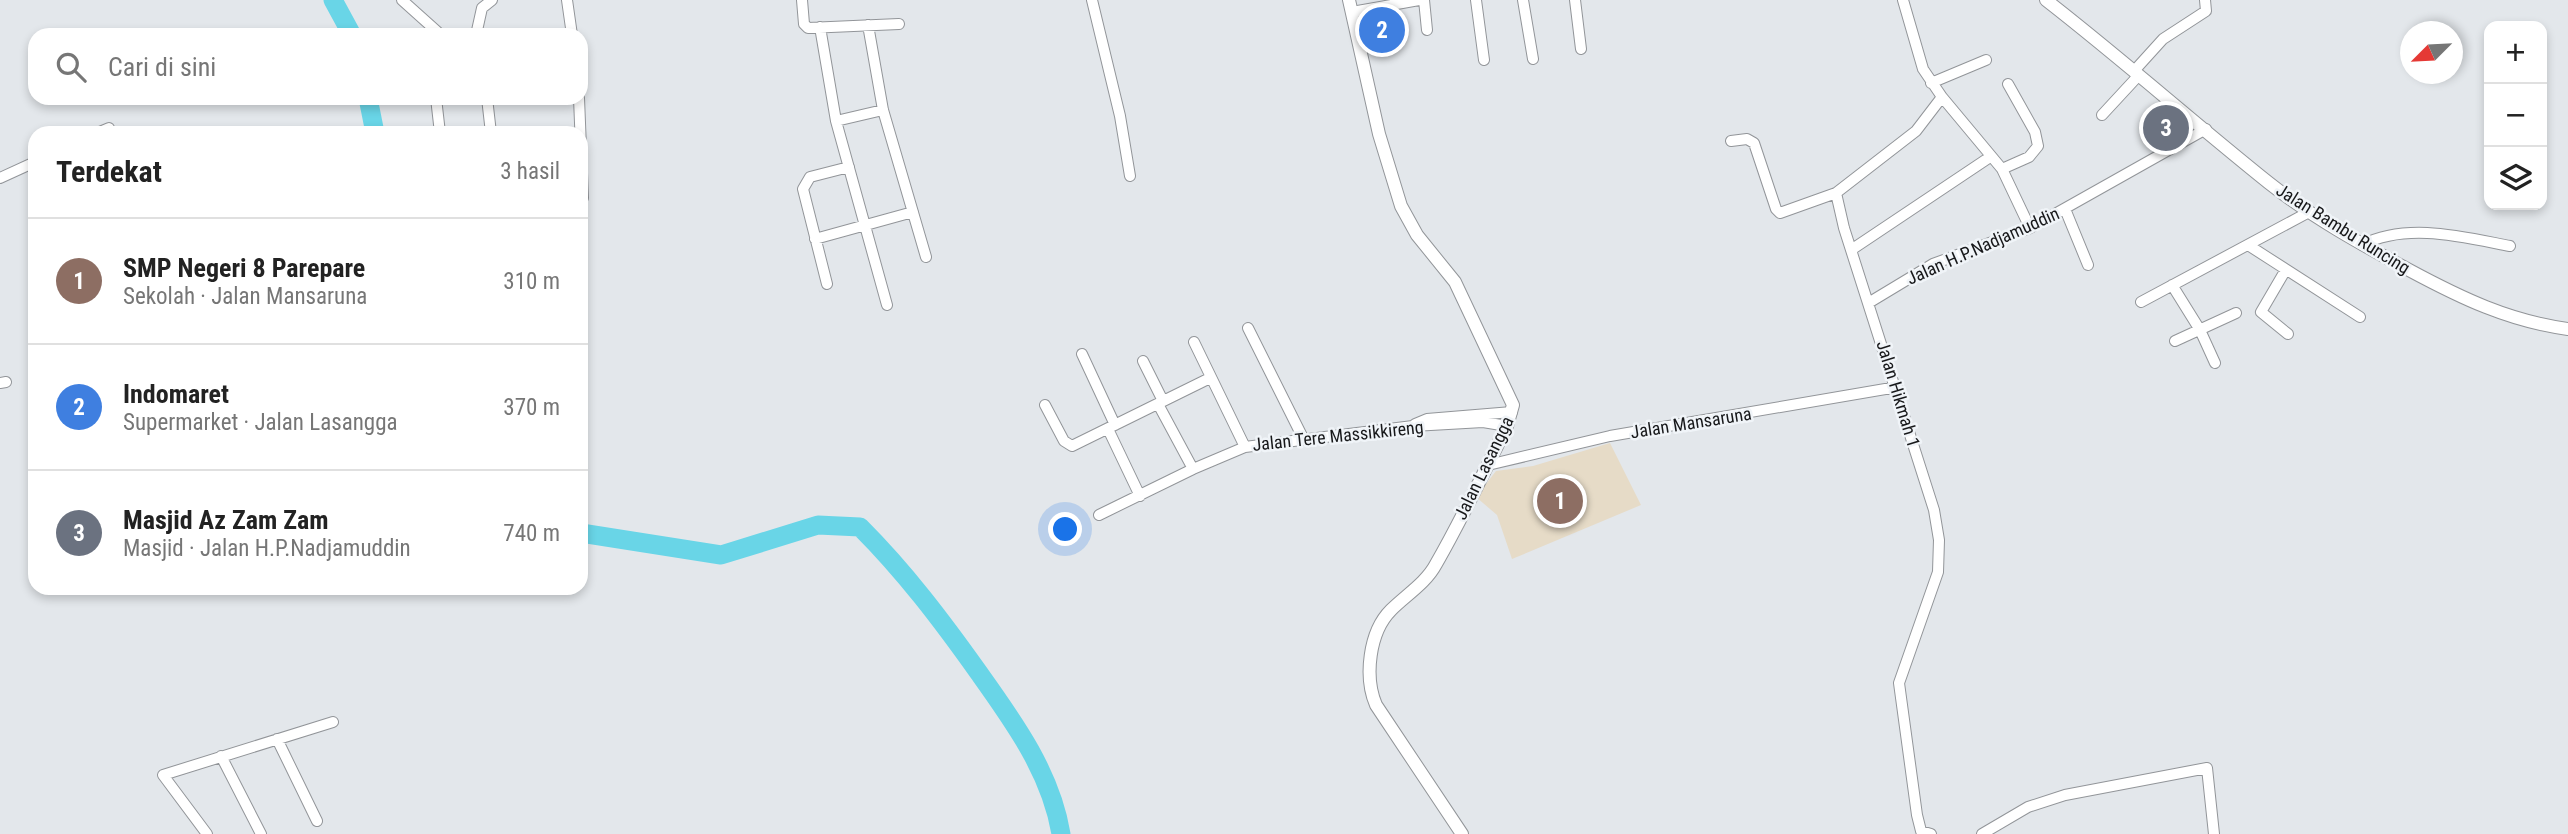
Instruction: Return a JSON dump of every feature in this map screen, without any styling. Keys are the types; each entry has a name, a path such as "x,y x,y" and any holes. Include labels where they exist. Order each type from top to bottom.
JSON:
{"street":[{"path":"402,0 433,28"},
{"path":"478,28 482,8 492,0"},
{"path":"568,0 571,28"},
{"path":"802,0 805,26 899,24"},
{"path":"1092,0 1117,104 1130,176"},
{"path":"1350,6 1421,0 1427,30"},
{"path":"1476,0 1484,60"},
{"path":"1523,0 1534,59"},
{"path":"1575,0 1581,49"},
{"path":"1903,0 1916,52 1931,83 2002,169 2030,228"},
{"name":"Jalan Bambu Runcing","path":"2046,0 2206,129 2269,184 2309,212 2362,245 2477,305 2514,319 2568,329"},
{"path":"2102,115 2163,39 2206,11 2205,0"},
{"name":"Jalan Lasangga","path":"1350,6 1379,134 1401,206 1409,223 1460,290 1511,397 1512,412 1507,426 1435,567 1383,621 1375,638 1371,663 1370,688 1377,705 1462,834"},
{"path":"868,25 883,110 926,257"},
{"path":"820,27 836,121 887,305"},
{"path":"1931,83 1986,60"},
{"path":"2002,169 2029,157 2038,146 2035,132 2008,84"},
{"path":"1731,141 1747,139 1754,143 1776,209 1780,213 1836,193 1916,131 1942,97"},
{"path":"437,105 439,126"},
{"path":"488,105 490,126"},
{"path":"579,105 580,126"},
{"path":"836,121 883,110"},
{"name":"Jalan H.P.Nadjamuddin","path":"1870,302 1933,264 2030,228 2206,129"},
{"path":"1851,250 1990,157"},
{"path":"0,178 28,165"},
{"path":"827,284 803,188 810,177 849,167"},
{"name":"Jalan Hikmah 1","path":"1836,193 1851,250 1870,302 1934,510 1940,552 1932,594 1899,683 1922,833"},
{"path":"2065,209 2088,265"},
{"path":"815,239 913,212"},
{"path":"2141,302 2309,212"},
{"path":"2362,245 2395,232 2424,233 2510,246"},
{"path":"2248,245 2360,317"},
{"path":"2285,271 2261,312 2288,334"},
{"path":"2172,285 2200,330 2215,363"},
{"path":"2175,341 2236,313"},
{"path":"1248,328 1304,440"},
{"name":"Jalan Tere Massikkireng","path":"1194,342 1245,447 1413,426 1482,422 1507,426"},
{"path":"1082,354 1140,496"},
{"path":"1143,361 1193,469"},
{"path":"1045,405 1067,446 1077,445 1210,378"},
{"name":"Jalan Mansaruna","path":"1488,465 1610,436 1896,387"},
{"path":"1413,426 1427,419 1512,412"},
{"path":"1099,515 1245,447"},
{"path":"207,834 163,775 334,722"},
{"path":"277,739 317,821"},
{"path":"221,756 261,834"},
{"path":"1982,834 2028,807 2065,795 2207,768 2214,834"}],"shaded area":[{"path":"1610,443 1641,505 1512,559 1497,515 1476,497 1496,471 1533,466"}],"waterway":[{"path":"333,0 348,28"},
{"path":"369,105 374,126"},
{"path":"588,534 721,555 818,525 860,527 922,597 1005,710 1040,769 1049,790 1061,834"}],"place":[{"name":"Indomaret","path":"1382,30"},
{"name":"Masjid Az Zam Zam","path":"2166,128"},
{"name":"SMP Negeri 8 Parepare","path":"1560,501"}]}
